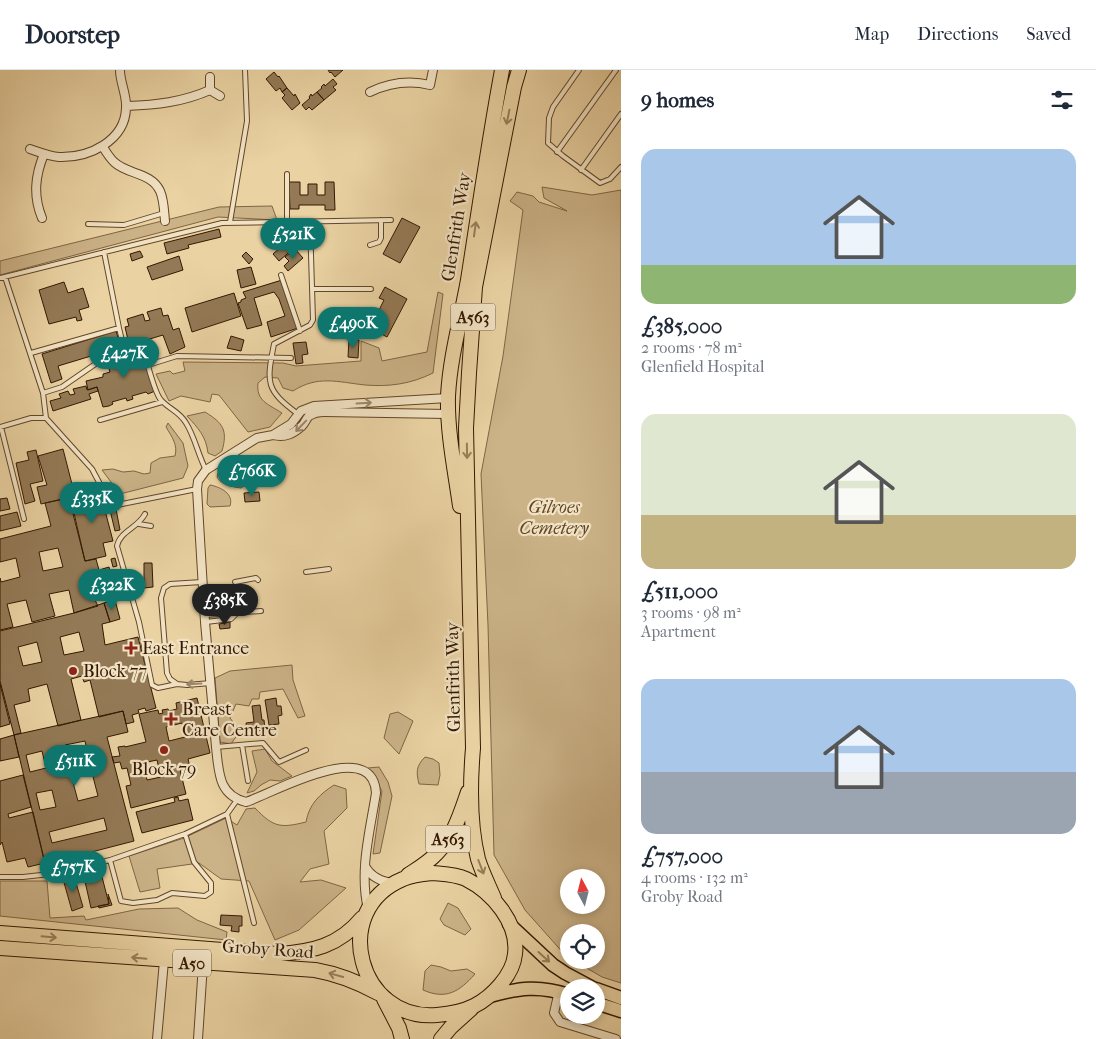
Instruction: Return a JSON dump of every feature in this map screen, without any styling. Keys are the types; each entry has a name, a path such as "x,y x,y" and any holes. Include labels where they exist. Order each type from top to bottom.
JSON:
{"highway":[{"name":"Glenfrith Way","path":"469,568 451,405 451,359 467,283 484,167 502,70"},
{"name":"Glenfrith Way","path":"494,898 478,856 472,826 470,784 473,748 466,419 475,287 514,87 519,70"},
{"name":"A563","path":"466,419 461,408 451,405 475,287"},
{"name":"Glenfrith Way","path":"399,881 436,855 450,836 454,830 470,784"},
{"name":"A50","path":"366,912 381,893 399,881 433,873 448,874 466,879 494,898 509,924 514,940 515,956 510,970 490,996 474,1006 454,1012 429,1015 400,1008 382,997"},
{"name":"Groby Road","path":"0,933 277,954 304,952 330,944 353,929 366,912"},
{"path":"366,912 360,929 361,954 370,979 399,1028 402,1039"},
{"name":"Groby Road","path":"0,948 323,972 360,983 382,997"},
{"path":"441,1039 450,1027 474,1006"}],"main road":[{"name":"A50","path":"509,924 553,965 576,979"},
{"name":"A50","path":"490,996 531,988 560,992"},
{"name":"A50","path":"605,992 621,998"},
{"path":"605,1006 621,1011"}],"street":[{"path":"30,148 44,154 75,156 103,146 117,134 125,119 127,106 120,70"},
{"path":"370,92 384,86 416,82 430,86 433,70"},
{"path":"210,78 210,90"},
{"path":"127,106 174,102 210,90 220,96"},
{"path":"103,146 113,162 148,178 156,184 160,192 165,221"},
{"path":"42,218 37,206 36,182 38,169 44,154"},
{"path":"366,912 364,866 376,793 375,785 370,776 359,770 346,767 329,769 314,773 246,802 237,800 228,794 222,781 216,748 202,582 198,481 206,470 257,438 273,435 290,424 301,411 314,406 451,405"},
{"path":"273,435 282,437 292,434 303,425 308,417 315,413 451,405"},
{"path":"364,866 370,876 388,883 399,881"},
{"path":"157,1039 164,961"},
{"path":"198,1039 203,964"},
{"path":"560,1001 554,1013 560,1022"},
{"path":"567,1024 616,1039"}],"lane":[{"path":"230,222 247,121 245,70"},
{"path":"579,70 553,107 549,118 548,143 557,152 600,183 610,180 621,167"},
{"path":"557,152 616,70"},
{"path":"581,170 621,114"},
{"path":"287,174 287,221"},
{"path":"88,224 124,225 164,213"},
{"path":"370,245 379,242 381,238 381,220"},
{"path":"197,489 118,506 109,501 92,469 46,418 43,393 31,353 2,278 230,222 392,220"},
{"path":"298,415 279,400 271,390 271,358 274,344 310,325 313,320 310,222"},
{"path":"43,393 62,387 104,358 124,353 104,252"},
{"path":"281,275 300,331"},
{"path":"312,288 371,289"},
{"path":"31,353 119,328"},
{"path":"144,349 159,398 169,408 180,413 188,425 206,470"},
{"path":"148,365 177,356 291,358"},
{"path":"100,420 162,402"},
{"path":"24,519 0,427 31,418 46,418"},
{"path":"145,514 139,524 124,534 116,546 139,622 152,685 158,688 177,684 211,683"},
{"path":"139,524 151,526"},
{"path":"306,572 329,569"},
{"path":"235,582 256,578 258,580"},
{"path":"177,684 170,679 167,673 161,598 164,588 170,584 202,582"},
{"path":"205,618 228,612 236,614 261,611"},
{"path":"205,618 231,619 236,614"},
{"path":"216,748 263,744 279,762 306,750"},
{"path":"242,745 248,781"},
{"path":"0,877 50,874 110,860 185,834 226,814 237,800"},
{"path":"226,814 254,923"},
{"path":"110,860 121,901 134,903 157,900 172,893 205,896 211,892 211,883 194,862 185,834"}],"green space":[{"name":"Gilroes Cemetery","path":"542,187 592,195 621,190 621,983 602,977 588,969 605,969 605,924 560,924 560,949 525,910 494,855 488,625 481,474 503,356 523,210 510,201 517,192 533,196 539,202 567,211 544,198"},
{"path":"272,206 277,220 218,217 0,275 0,261 219,207"},
{"path":"438,292 443,294 433,373 416,380 391,385 374,386 337,381 319,381 293,391 283,388 278,378 265,377 258,383 259,394 264,401 282,413 270,427 248,432 219,395 212,394 210,402 181,396 169,401 156,374 170,371 173,374 185,371 183,362 283,363 296,366 361,361 361,341 379,348 382,361 427,352"},
{"path":"205,412 220,424 224,432 222,451 215,456 208,453 198,428 187,416"},
{"path":"168,423 183,443 188,466 183,478 120,494 102,470 113,469 123,472 150,473 151,463 160,458 175,456 175,445 166,427"},
{"path":"259,460 264,461 267,465 267,471 241,488 224,484 217,477 218,473 224,473 228,478 242,466"},
{"path":"210,485 226,492 230,498 230,506 210,507 207,504 208,488"},
{"path":"292,665 293,680 305,716 298,718 283,689 260,692 259,699 252,699 249,706 236,704 230,718 240,731 231,744 220,742 215,678 230,671"},
{"path":"398,712 413,721 399,754 384,738 390,714"},
{"path":"265,749 272,761 292,776 280,781 270,780 254,791 247,793 257,772 252,751"},
{"path":"425,757 439,763 440,775 438,785 419,784 418,769"},
{"path":"379,767 388,782 392,796 380,853 373,854 382,791 368,768"},
{"path":"334,785 346,789 347,808 324,831 329,864 310,869 300,882 321,880 346,888 299,930 275,940 249,881 221,879 199,863 157,869 160,888 140,892 129,856 184,838 226,818 237,825 246,809 255,808 267,819 278,825 306,822 312,805 324,792"},
{"path":"0,881 47,881 50,918 84,916 86,920 139,909 178,908 197,920 227,932 226,940 0,916"},
{"path":"448,903 458,908 471,929 465,935 444,925 440,919"},
{"path":"431,965 451,971 467,969 475,974 458,990 445,994 431,993 423,990 425,971"}],"building":[{"path":"328,70 343,70 335,77"},
{"path":"274,72 287,88 282,92 280,88 276,91 266,79"},
{"path":"333,79 337,84 333,87 336,90 324,100 317,92 324,84 325,86"},
{"path":"287,88 294,96 295,94 300,103 292,110 282,98 285,95 282,92"},
{"path":"317,92 324,100 312,110 309,107 306,110 302,105 310,98 311,94 312,96"},
{"path":"289,182 300,182 300,195 308,195 308,184 317,184 317,195 325,195 325,182 334,182 335,210 325,210 325,205 299,205 299,209 290,209"},
{"path":"402,218 420,227 400,263 383,254"},
{"path":"219,229 221,237 188,245 189,248 167,254 164,243"},
{"path":"288,241 294,248 279,261 273,254"},
{"path":"295,249 303,258 288,271 284,266 289,261 285,257"},
{"path":"140,251 143,257 132,261 130,254"},
{"path":"246,252 253,259 249,264 242,256"},
{"path":"179,256 183,270 152,280 147,267"},
{"path":"251,267 256,284 241,288 237,270"},
{"path":"282,280 298,328 271,337 267,322 285,316 279,299 274,292 254,298 262,325 247,329 238,303 246,298 243,292"},
{"path":"64,282 68,293 83,288 89,307 79,310 82,320 77,321 76,317 49,324 39,290"},
{"path":"385,287 407,299 387,337 365,325 370,315 375,318 384,300 379,298"},
{"path":"234,293 241,316 192,332 185,308"},
{"path":"161,308 163,316 168,315 173,330 179,328 185,347 170,354 163,335 143,341 145,346 138,348 136,342 129,344 125,327 129,326 127,319 143,314 145,321 150,320 147,312"},
{"path":"116,331 121,347 58,366 62,379 51,383 42,354"},
{"path":"231,336 244,340 241,351 227,348"},
{"path":"349,339 359,340 358,358 348,357"},
{"path":"306,342 308,354 302,355 303,363 296,364 293,343"},
{"path":"142,350 155,391 132,396 133,399 127,401 126,398 112,402 113,404 103,407 97,387 88,390 86,381 103,377 103,374 110,372 106,360"},
{"path":"86,386 87,390 97,387 98,391 89,394 91,399 53,411 50,401 61,398 59,394 68,391 70,395 75,394 73,389"},
{"path":"63,449 75,496 41,504 37,487 47,485 38,456"},
{"path":"36,450 43,481 30,484 35,501 25,504 16,463 29,460 27,452"},
{"path":"93,483 98,501 102,499 113,541 103,543 106,556 85,561 74,513 81,512 77,498 82,497 79,487"},
{"path":"259,492 260,501 245,502 244,493"},
{"path":"7,498 10,509 0,511 0,499"},
{"path":"69,498 85,561 96,559 99,570 109,567 116,595 95,600 98,606 74,613 69,590 49,594 55,616 32,622 26,600 7,604 13,627 0,630 0,578 1,582 20,577 16,558 0,562 0,539 51,526 45,503","holes":["58,548 63,567 43,571 39,552"]},
{"path":"116,509 120,530 115,531 110,510"},
{"path":"17,512 21,526 0,531 0,516"},
{"path":"115,558 117,566 113,567 111,559"},
{"path":"144,563 152,563 153,587 144,588"},
{"path":"115,600 120,619 110,622 104,603"},
{"name":"Block 77","path":"104,603 110,622 102,624 105,645 138,637 156,708 146,711 145,708 138,710 139,713 132,715 134,722 126,724 123,711 99,717 90,680 84,682 82,676 71,679 81,720 58,726 47,684 28,689 30,701 14,705 21,733 14,735 0,681 0,631 74,613","holes":["79,632 84,651 64,655 60,637","37,642 42,662 23,666 18,647"]},
{"path":"230,622 230,628 220,629 219,624"},
{"path":"0,684 10,724 0,727"},
{"name":"Block 79","path":"197,698 210,753 188,759 190,767 180,770 186,794 131,808 126,786 131,785 127,768 122,769 120,762 114,763 112,757 120,756 118,747 146,742 139,714 158,710 159,714 163,713 162,710 177,709 176,703","holes":["182,723 185,737 169,741 166,727","157,760 161,777 147,780 143,763"]},
{"path":"276,698 277,706 281,706 282,715 278,716 279,724 269,725 265,700"},
{"path":"260,705 265,730 247,732 246,723 254,722 252,706"},
{"path":"123,711 128,732 107,737 134,841 45,864 14,735","holes":["85,741 90,763 70,768 65,745","42,751 46,768 30,772 26,755","91,769 98,796 78,801 71,775","52,790 56,807 40,810 36,793","104,818 107,830 52,843 49,832"]},
{"path":"14,735 19,757 0,761 0,739"},
{"path":"23,775 31,807 8,814 9,818 33,812 45,863 28,867 25,858 7,862 2,842 0,845 0,781"},
{"path":"178,797 179,801 188,799 193,820 142,833 136,812 175,802 174,798"},
{"path":"101,873 109,904 91,908 84,877"},
{"path":"74,876 83,907 72,911 63,879"},
{"path":"108,894 112,905 99,908 98,906 109,904"},
{"path":"221,915 242,916 242,926 239,926 239,932 231,931 232,926 220,925"}],"place":[{"name":"East Entrance","path":"131,648"},
{"name":"Block 77","path":"73,671"},
{"name":"Breast Care Centre","path":"171,719"},
{"name":"Block 79","path":"164,750"}]}
